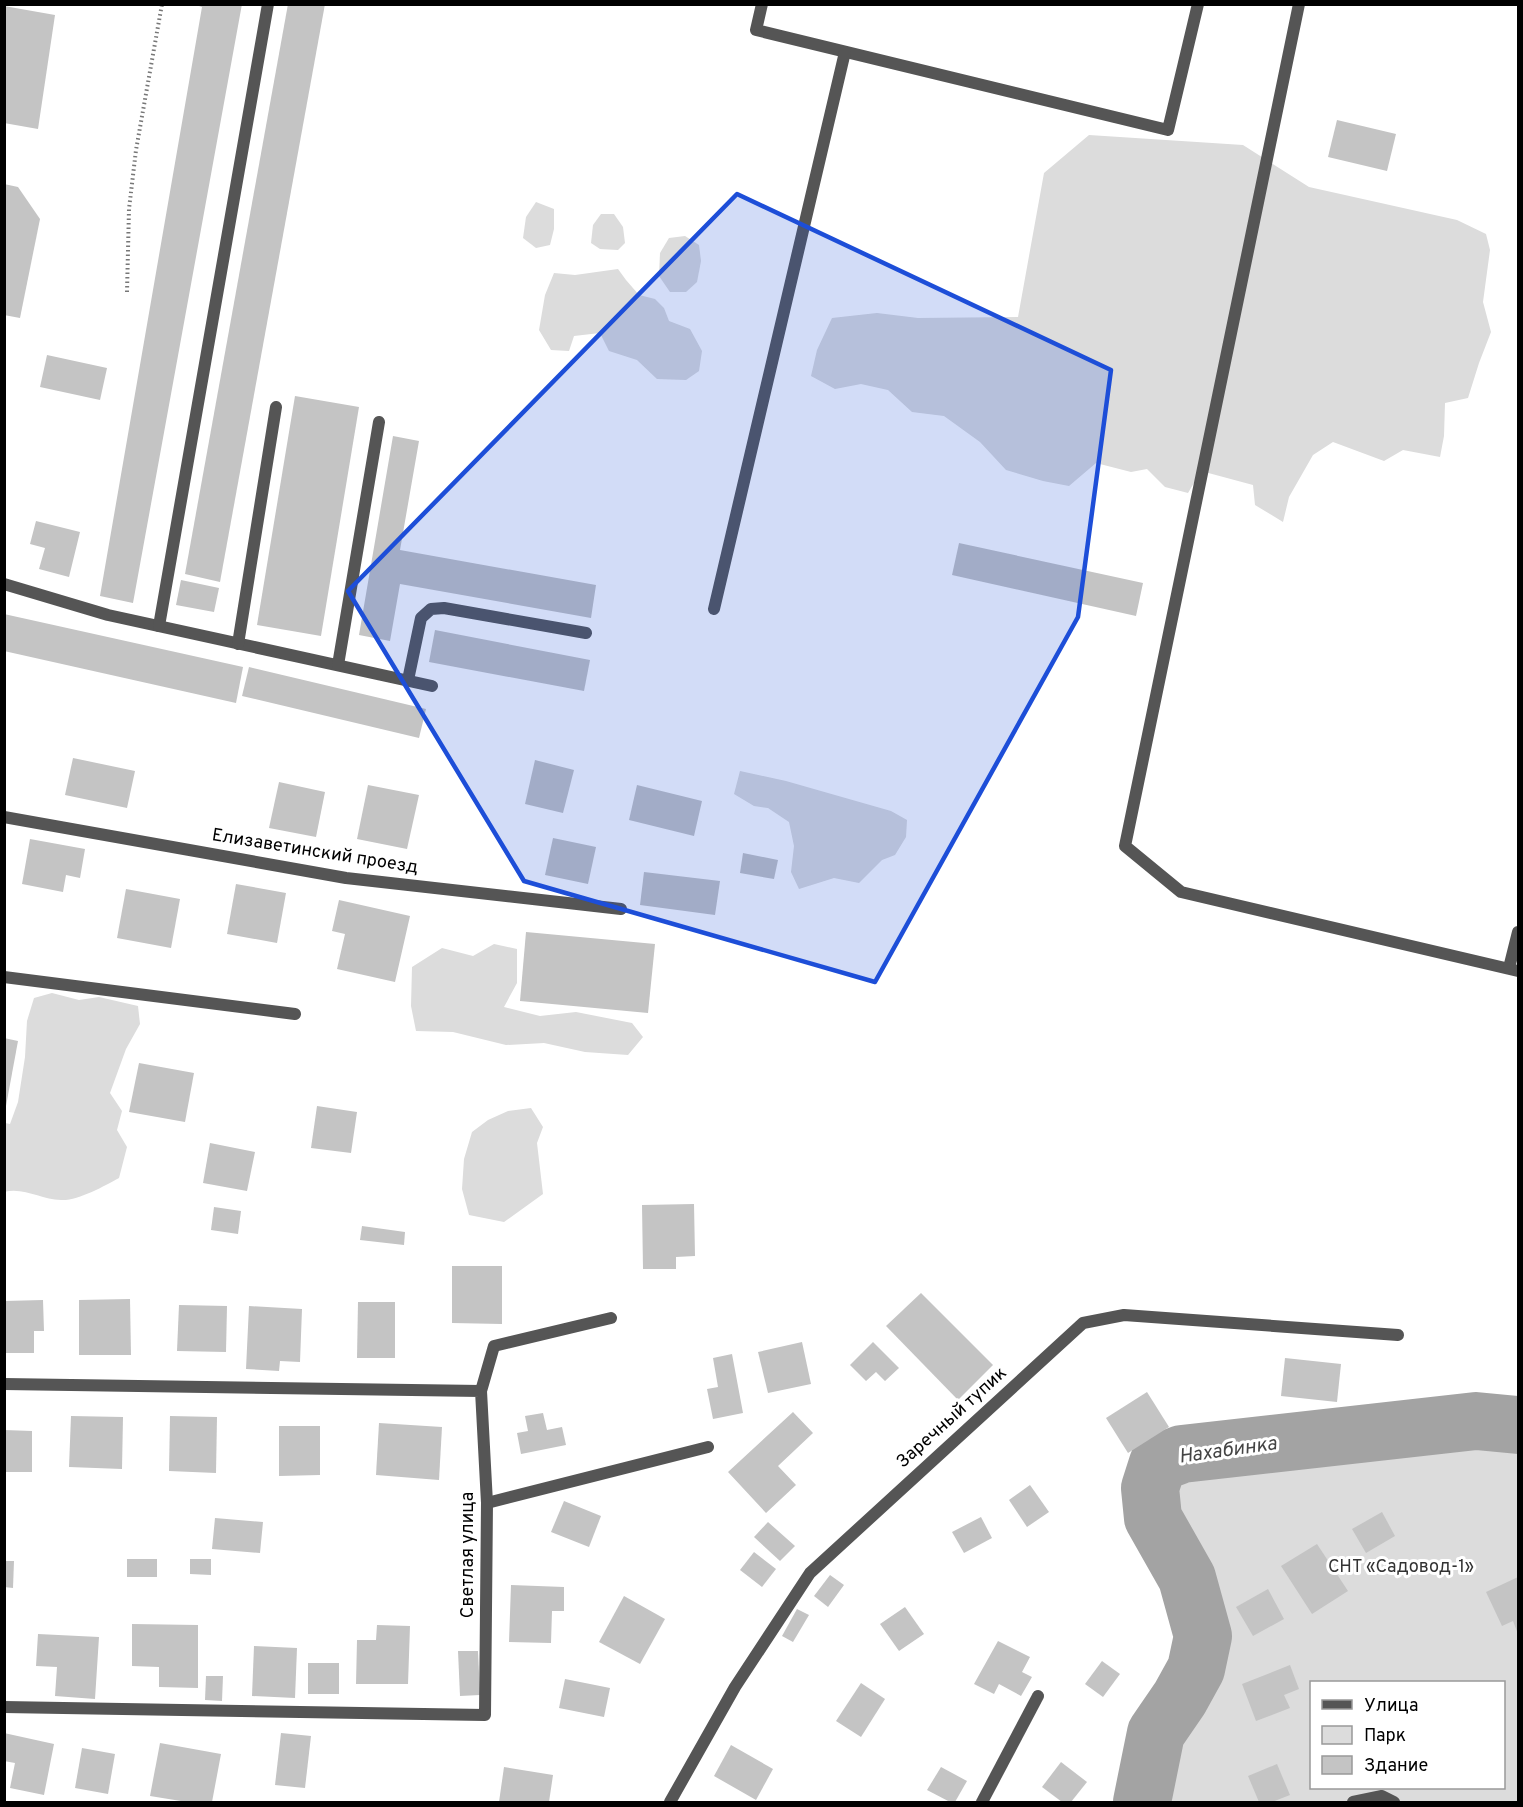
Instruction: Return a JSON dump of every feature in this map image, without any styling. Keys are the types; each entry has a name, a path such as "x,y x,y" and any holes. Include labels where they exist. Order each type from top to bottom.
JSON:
{"street":[{"path":"159,626 268,4"},
{"path":"762,4 756,30 1168,130 1198,4"},
{"path":"1299,4 1125,846 1181,892 1514,970 1518,932"},
{"path":"714,609 845,52"},
{"path":"238,644 276,407"},
{"path":"338,665 379,422"},
{"path":"4,584 108,615 432,686"},
{"path":"408,680 421,618 431,609 444,608 586,633"},
{"name":"Елизаветинский проезд","path":"4,817 346,878 621,909"},
{"path":"4,977 295,1014"},
{"name":"Заречный тупик","path":"670,1803 735,1687 810,1573 1083,1323 1124,1315 1398,1335"},
{"name":"Светлая улица","path":"4,1707 485,1715 487,1503 481,1390 494,1346 611,1318"},
{"path":"4,1384 481,1390"},
{"path":"487,1503 708,1447"},
{"path":"982,1803 1038,1696"},
{"path":"1353,1803 1382,1796 1394,1803"}],"path":[{"path":"127,292 129,209 136,150 162,4"}],"highlighted area":[{"path":"737,194 1111,370 1078,617 875,982 524,881 348,591"}],"green space":[{"path":"1089,135 1243,145 1309,187 1457,220 1486,234 1490,250 1483,302 1491,332 1468,398 1445,403 1444,436 1440,457 1403,450 1384,461 1333,442 1313,455 1289,497 1283,522 1255,505 1253,485 1201,471 1188,493 1165,487 1147,469 1131,472 1096,463 1069,486 1006,470 980,442 944,416 912,412 888,390 861,384 835,389 811,376 817,350 832,318 877,313 918,318 1018,317 1044,173"},
{"path":"536,202 554,209 554,229 550,245 536,248 523,238 526,217"},
{"path":"601,214 614,214 623,227 625,243 618,250 600,249 591,243 593,225"},
{"path":"685,236 699,245 701,261 697,282 686,292 670,292 659,276 660,253 669,238"},
{"path":"618,269 639,295 655,299 664,308 669,321 690,329 702,351 699,371 686,380 657,379 637,360 609,351 600,333 574,336 569,351 551,350 539,330 545,295 554,273 575,275"},
{"path":"740,771 786,781 891,811 907,820 906,837 895,855 882,860 859,883 834,878 799,889 791,872 794,846 789,822 768,808 754,806 734,794"},
{"path":"494,944 517,949 517,983 504,1007 540,1016 576,1012 632,1023 643,1037 628,1055 585,1052 544,1043 506,1045 453,1032 416,1031 411,1006 412,967 442,948 473,956"},
{"path":"52,993 79,1000 99,997 138,1006 140,1024 126,1049 110,1093 122,1111 117,1130 127,1147 119,1178 68,1200 19,1191 4,1192 5,1123 10,1124 18,1102 25,1057 27,1021 34,998"},
{"path":"531,1108 543,1127 537,1143 543,1194 504,1222 469,1215 462,1189 464,1159 472,1132 488,1120 508,1111"},
{"name":"СНТ «Садовод-1»","path":"1518,1448 1518,1802 1159,1802 1169,1757 1217,1653 1216,1605 1178,1523 1178,1486 1201,1468 1264,1472 1392,1450"}],"building":[{"path":"193,4 242,4 133,603 100,596 202,7"},
{"path":"288,4 325,4 220,582 185,574"},
{"path":"4,6 55,15 38,129 4,123"},
{"path":"1337,120 1396,134 1387,171 1328,157"},
{"path":"4,184 18,187 40,219 20,318 4,315"},
{"path":"47,355 107,368 100,400 40,387"},
{"path":"295,396 359,407 321,636 257,625"},
{"path":"393,436 419,441 400,550 596,585 591,618 400,584 390,641 359,635"},
{"path":"36,521 80,532 69,577 39,569 45,548 30,544"},
{"path":"959,543 1143,583 1136,616 952,575"},
{"path":"181,580 219,588 214,612 176,605"},
{"path":"4,614 243,667 236,703 4,651"},
{"path":"435,630 590,660 584,691 429,662"},
{"path":"249,667 426,709 419,738 242,696"},
{"path":"73,758 135,771 127,808 65,795"},
{"path":"535,760 574,770 563,813 525,804"},
{"path":"279,782 325,792 316,837 269,828"},
{"path":"368,785 419,795 407,849 357,839"},
{"path":"637,785 702,801 694,836 629,820"},
{"path":"553,838 596,847 588,884 545,875"},
{"path":"30,839 85,849 80,878 66,875 63,892 22,884"},
{"path":"743,853 778,860 774,879 740,873"},
{"path":"644,872 720,881 715,915 640,905"},
{"path":"236,884 286,893 277,943 227,934"},
{"path":"126,889 180,899 171,948 117,938"},
{"path":"339,900 410,916 395,982 337,969 345,934 332,931"},
{"path":"526,932 655,944 648,1013 520,1001"},
{"path":"4,1038 18,1041 6,1106 4,1106"},
{"path":"139,1063 194,1073 185,1122 129,1112"},
{"path":"317,1106 357,1112 351,1153 311,1148"},
{"path":"210,1143 255,1152 247,1191 203,1183"},
{"path":"694,1204 695,1256 676,1257 676,1269 643,1269 642,1205"},
{"path":"214,1207 241,1211 238,1234 211,1230"},
{"path":"362,1226 405,1232 404,1245 360,1240"},
{"path":"452,1266 502,1266 502,1324 452,1323"},
{"path":"921,1293 993,1365 958,1400 886,1326"},
{"path":"130,1299 131,1355 79,1355 79,1300"},
{"path":"43,1300 44,1331 34,1331 34,1353 4,1353 4,1301"},
{"path":"358,1302 395,1302 395,1358 357,1358"},
{"path":"179,1305 227,1306 226,1352 177,1351"},
{"path":"249,1306 302,1309 300,1362 280,1361 279,1371 246,1369"},
{"path":"802,1342 811,1384 768,1393 758,1352"},
{"path":"873,1342 899,1368 885,1381 876,1372 866,1381 850,1365"},
{"path":"732,1354 743,1413 713,1419 707,1389 718,1387 713,1358"},
{"path":"1285,1358 1341,1364 1337,1402 1281,1396"},
{"path":"1147,1392 1169,1427 1128,1453 1106,1418"},
{"path":"793,1412 813,1433 778,1466 796,1485 766,1513 728,1472"},
{"path":"543,1413 547,1430 562,1427 566,1445 521,1454 517,1433 528,1431 525,1416"},
{"path":"71,1416 123,1417 122,1469 69,1467"},
{"path":"170,1416 217,1417 216,1473 169,1471"},
{"path":"379,1423 442,1427 439,1480 376,1475"},
{"path":"279,1426 320,1426 320,1475 279,1476"},
{"path":"4,1430 32,1431 32,1472 4,1472"},
{"path":"1030,1485 1049,1512 1027,1527 1009,1500"},
{"path":"564,1501 601,1516 589,1547 551,1532"},
{"path":"1382,1512 1395,1536 1366,1553 1352,1529"},
{"path":"981,1517 992,1538 964,1553 952,1532"},
{"path":"215,1518 263,1522 260,1553 212,1549"},
{"path":"768,1522 795,1546 780,1561 754,1537"},
{"path":"1317,1544 1348,1591 1312,1614 1281,1566"},
{"path":"754,1552 776,1569 762,1587 740,1570"},
{"path":"127,1559 157,1559 157,1577 127,1577"},
{"path":"190,1559 211,1559 211,1575 190,1574"},
{"path":"4,1561 14,1561 13,1588 4,1587"},
{"path":"830,1575 844,1585 828,1607 814,1596"},
{"path":"1518,1577 1518,1634 1513,1621 1502,1626 1486,1592"},
{"path":"511,1585 564,1587 564,1611 552,1611 551,1643 509,1642"},
{"path":"1268,1589 1284,1619 1253,1636 1236,1607"},
{"path":"624,1596 665,1619 640,1664 599,1642"},
{"path":"905,1607 924,1634 899,1651 880,1624"},
{"path":"797,1609 809,1615 793,1642 782,1636"},
{"path":"132,1624 198,1625 198,1688 159,1687 159,1667 132,1666"},
{"path":"377,1625 410,1626 408,1684 356,1684 357,1640 376,1640"},
{"path":"38,1634 99,1637 95,1699 55,1696 57,1667 36,1666"},
{"path":"998,1641 1030,1657 1022,1672 1032,1677 1021,1696 999,1684 994,1694 974,1684"},
{"path":"254,1646 297,1648 295,1698 252,1696"},
{"path":"458,1651 478,1651 480,1695 460,1696"},
{"path":"1102,1661 1120,1674 1103,1697 1085,1684"},
{"path":"308,1663 339,1663 339,1694 308,1694"},
{"path":"1290,1665 1299,1689 1284,1695 1290,1708 1256,1721 1242,1684"},
{"path":"206,1676 223,1676 222,1701 205,1700"},
{"path":"565,1679 610,1688 604,1717 559,1708"},
{"path":"861,1683 885,1699 861,1737 836,1721"},
{"path":"4,1733 54,1744 44,1795 10,1788 15,1763 4,1761"},
{"path":"281,1733 311,1736 305,1788 275,1785"},
{"path":"160,1743 221,1754 212,1802 187,1802 150,1796"},
{"path":"731,1745 773,1769 756,1800 714,1776"},
{"path":"82,1748 115,1754 108,1794 75,1788"},
{"path":"1061,1762 1087,1782 1071,1802 1062,1802 1042,1787"},
{"path":"1277,1764 1290,1795 1272,1802 1259,1802 1248,1776"},
{"path":"504,1767 553,1775 549,1802 499,1802"},
{"path":"941,1767 967,1781 955,1802 950,1802 927,1790"}],"waterway":[{"name":"Нахабинка","path":"1142,1802 1156,1733 1180,1698 1196,1669 1203,1636 1187,1578 1153,1518 1150,1488 1158,1463 1182,1454 1476,1421 1518,1425"}]}
